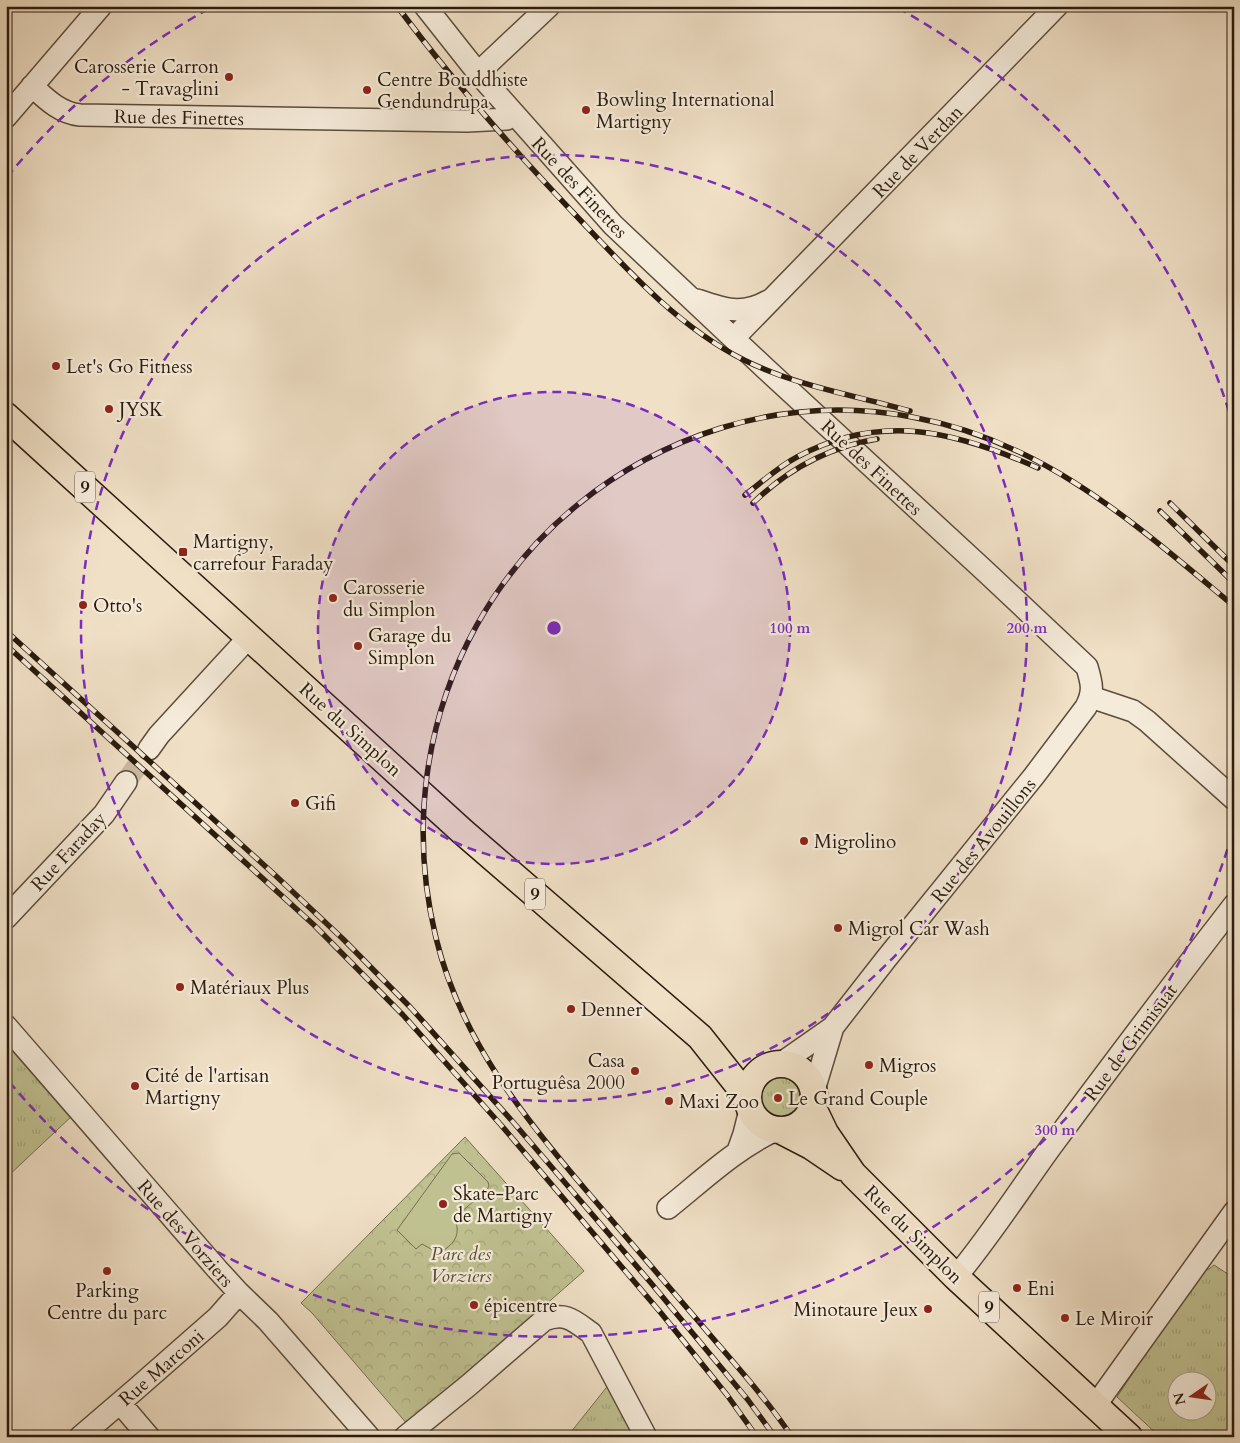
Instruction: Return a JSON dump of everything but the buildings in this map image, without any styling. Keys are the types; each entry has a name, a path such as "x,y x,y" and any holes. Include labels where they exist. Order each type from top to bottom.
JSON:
{"main road":[{"name":"Rue du Simplon","path":"6,416 463,832 700,1037 738,1085 749,1107"},
{"name":"Rue du Simplon","path":"700,1037 739,1057 774,1065"},
{"name":"9","path":"774,1065 789,1065 801,1070 810,1081 813,1099"},
{"path":"749,1107 749,1089 752,1080 763,1069 774,1065"},
{"name":"Rue du Simplon","path":"813,1099 825,1133 853,1174 956,1277 1129,1437"},
{"path":"779,1131 789,1130 801,1124 810,1114 813,1099"},
{"name":"9","path":"749,1107 760,1123 770,1129 779,1131"},
{"name":"Rue du Simplon","path":"779,1131 811,1146 853,1174"}],"street":[{"path":"6,117 101,6"},
{"name":"Rue des Finettes","path":"425,6 478,73 613,226 1087,667 1092,684 1091,697"},
{"path":"478,73 549,6"},
{"name":"Rue de Verdan","path":"734,338 777,296 1057,6"},
{"name":"Rue des Finettes","path":"32,86 60,109 70,114 80,115 467,121 507,118 514,114"},
{"name":"Rue de Verdan","path":"691,298 715,306 743,310 758,306 777,296"},
{"path":"149,749 159,735 249,637"},
{"path":"1091,697 1132,711 1147,721 1234,799"},
{"name":"Rue des Avouillons","path":"774,1065 834,1027 886,959 1034,776 1081,714 1091,697"},
{"name":"Rue Faraday","path":"6,918 104,814 126,782"},
{"name":"Rue de Grimisuat","path":"956,1277 997,1224 1046,1153 1136,1031 1234,905"},
{"name":"Rue des Vorziers","path":"6,1026 239,1293 268,1320 369,1437"},
{"name":"Rue des Avouillons","path":"813,1099 834,1027"},
{"path":"738,1151 744,1134 749,1107"},
{"path":"668,1208 738,1151 759,1138 779,1131"},
{"path":"1095,1406 1234,1212"},
{"name":"Rue Marconi","path":"80,1437 218,1317 239,1293"},
{"path":"404,1437 470,1384 544,1320 555,1316 576,1322 591,1333 646,1437"},
{"path":"120,1403 149,1437"}],"green space":[{"path":"6,1041 73,1115 6,1178"},
{"path":"779,1076 794,1082 800,1097 794,1112 779,1118 764,1112 758,1097 764,1082"},
{"name":"Parc des Vorziers","path":"465,1137 584,1271 408,1425 312,1313 301,1303"},
{"name":"Skate-Parc de Martigny","path":"459,1153 488,1182 489,1186 487,1190 454,1218 457,1232 454,1240 448,1247 444,1250 431,1249 422,1244 416,1249 397,1230 452,1154"},
{"path":"1214,1265 1234,1278 1234,1437 1160,1437 1117,1397 1201,1270 1209,1269"},
{"path":"610,1383 633,1428 623,1437 567,1437"}],"tunnel":[{"path":"126,782 149,749"}],"railway":[{"path":"397,6 464,91 535,172 620,262 678,316 721,347 764,369 784,377 910,411"},
{"path":"792,1437 753,1385 538,1132 496,1072 460,1008 436,938 424,855 427,775 445,697 477,626 521,561 577,505 644,460 721,428 744,422 792,413 840,410 888,413 960,429 1004,445 1046,465 1085,489 1123,516 1234,606"},
{"path":"745,495 790,461 828,443 858,435 888,431 918,432 947,436 977,444 1038,468"},
{"path":"753,503 780,480 810,461 842,448 877,439"},
{"path":"1170,503 1234,566"},
{"path":"1160,511 1234,583"},
{"path":"6,631 276,876 343,939 411,1008 513,1122 651,1283 748,1400 775,1437"},
{"path":"6,645 314,925 403,1015 501,1125 661,1313 727,1395 757,1437"}],"place":[{"name":"Carosserie Carron - Travaglini","path":"229,77"},
{"name":"Centre Bouddhiste Gendundrupa","path":"367,90"},
{"name":"Bowling International Martigny","path":"586,110"},
{"name":"Let's Go Fitness","path":"56,366"},
{"name":"JYSK","path":"109,409"},
{"name":"Martigny, carrefour Faraday","path":"183,552"},
{"name":"Carosserie du Simplon","path":"333,598"},
{"name":"Otto's","path":"83,605"},
{"name":"Garage du Simplon","path":"358,646"},
{"name":"Gifi","path":"295,803"},
{"name":"Migrolino","path":"804,841"},
{"name":"Migrol Car Wash","path":"838,928"},
{"name":"Matériaux Plus","path":"180,987"},
{"name":"Denner","path":"571,1009"},
{"name":"Migros","path":"869,1065"},
{"name":"Casa Portuguêsa 2000","path":"635,1071"},
{"name":"Cité de l'artisan Martigny","path":"135,1086"},
{"name":"Le Grand Couple","path":"778,1098"},
{"name":"Maxi Zoo","path":"669,1101"},
{"name":"Skate-Parc de Martigny","path":"443,1204"},
{"name":"Parking Centre du parc","path":"107,1271"},
{"name":"Eni","path":"1017,1288"},
{"name":"épicentre","path":"474,1305"},
{"name":"Minotaure Jeux","path":"928,1309"},
{"name":"Le Miroir","path":"1065,1318"}]}
